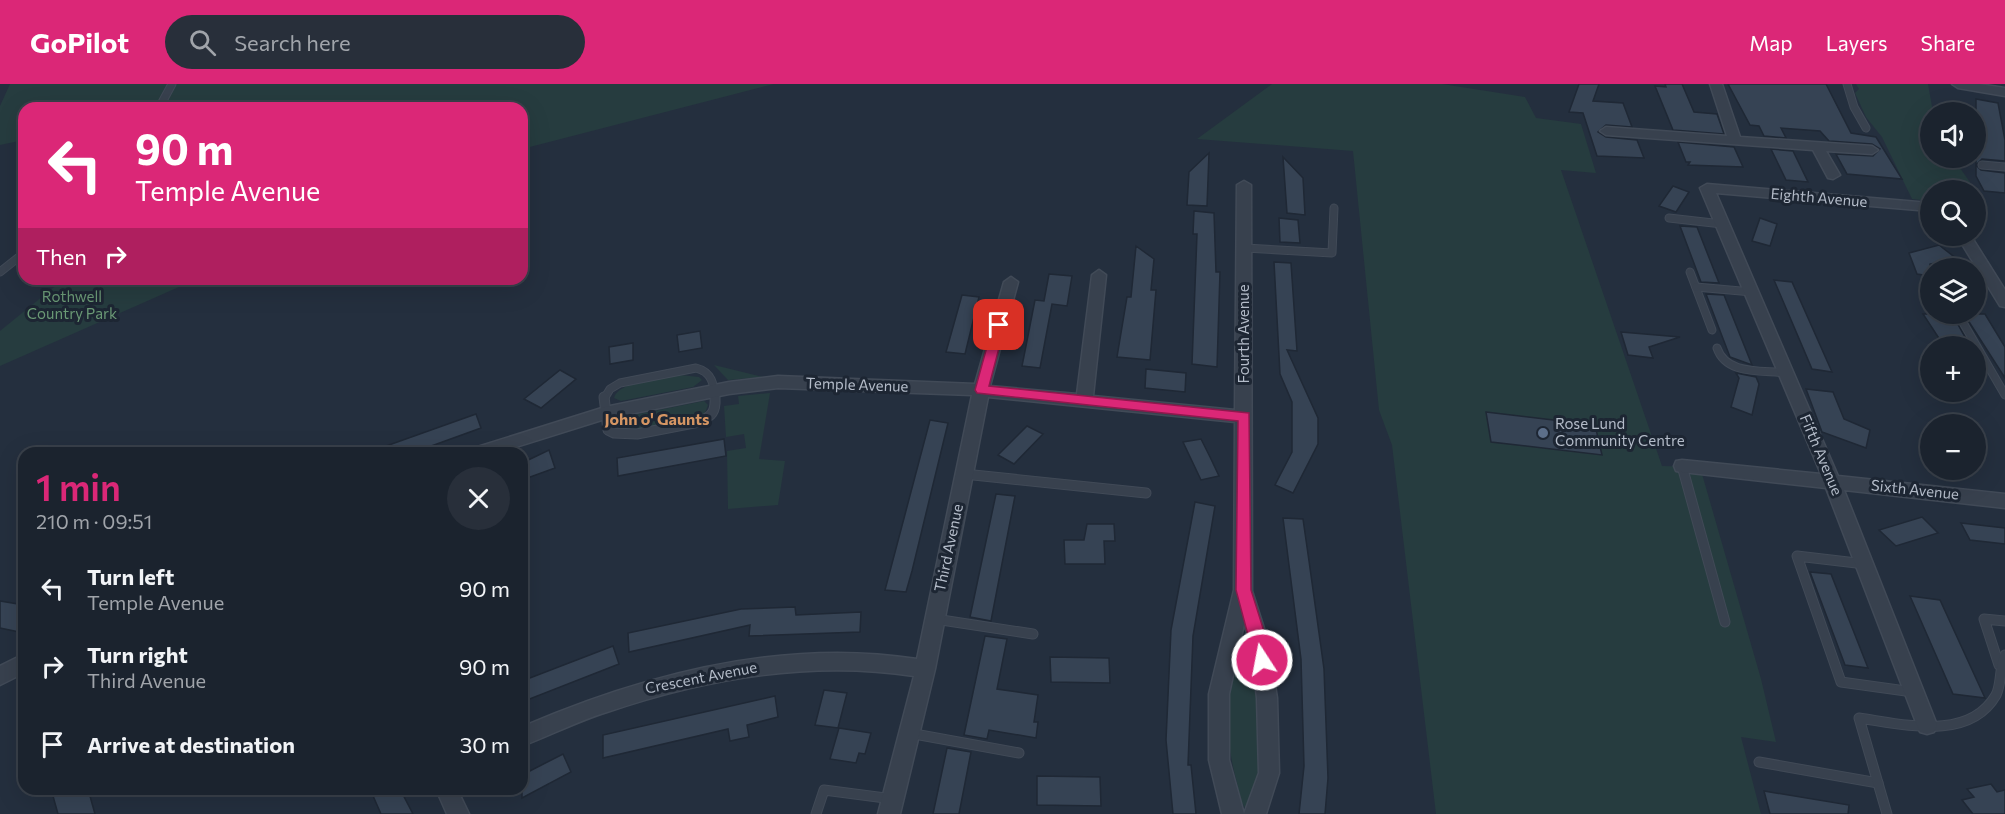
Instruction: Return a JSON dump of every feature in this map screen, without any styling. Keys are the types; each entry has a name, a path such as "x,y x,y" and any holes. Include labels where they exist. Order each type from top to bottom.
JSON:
{"street":[{"path":"1716,84 1734,138"},
{"path":"1958,84 2005,92"},
{"path":"1650,118 1655,132"},
{"path":"1606,131 1655,132 1872,150"},
{"path":"1818,147 1833,175"},
{"name":"Fourth Avenue","path":"1233,814 1219,760 1219,694 1243,590 1244,185"},
{"name":"Eighth Avenue","path":"1707,188 1920,206"},
{"name":"Fifth Avenue","path":"1707,188 1832,481 1927,726"},
{"path":"1970,246 2005,302"},
{"path":"1085,399 1088,354 1099,275"},
{"name":"Third Avenue","path":"891,807 925,669 981,390 1011,282"},
{"name":"Temple Avenue","path":"496,447 604,413 715,390 778,382 981,390 1244,417"},
{"name":"Sixth Avenue","path":"1682,466 2005,501"},
{"name":"Fourth Avenue","path":"1243,590 1259,641 1267,698 1269,773 1255,814"},
{"name":"Crescent Avenue","path":"528,733 608,700 668,682 744,667 824,662 906,665 925,669"},
{"path":"0,676 18,666"},
{"path":"449,795 458,814"}],"lane":[{"path":"162,102 172,84"},
{"path":"1847,84 1848,94 1856,114 1866,128"},
{"path":"1986,165 2005,167"},
{"path":"1245,248 1332,253 1334,208"},
{"path":"1669,218 1722,224"},
{"path":"0,272 18,258"},
{"path":"1690,272 1712,330"},
{"path":"1696,287 1752,292"},
{"path":"1963,324 1997,386 2005,395"},
{"path":"1716,348 1721,360 1731,367 1786,373"},
{"path":"701,369 709,373 715,390 714,413 699,422 624,436 617,435 607,428 604,413 606,393 620,383 701,369"},
{"path":"1682,466 1725,622"},
{"path":"964,474 1146,493"},
{"path":"1865,564 1797,556 1840,682 1914,692"},
{"path":"935,619 1032,634"},
{"path":"1887,814 1859,718 1927,726 1952,725 1978,717 1996,694 1999,665 1984,619 2005,621"},
{"path":"1999,665 2005,655"},
{"path":"909,733 1019,753"},
{"path":"1759,762 1878,783"},
{"path":"816,814 824,790 891,807"}],"green space":[{"path":"10,84 774,84 528,147 528,102 18,102 18,141 0,145 0,106"},
{"path":"1272,84 1442,84 1525,97 1536,118 1581,124 1596,173 1561,170 1662,466 1700,467 1761,679 1776,742 1741,737 1761,814 1436,814 1392,445 1379,410 1353,151 1197,139"},
{"path":"1856,84 1928,84 1931,102 1920,102 1920,168 1960,168 1968,180 1920,180 1920,200 1912,199 1882,137 1866,117 1855,93 1859,89"},
{"name":"Rothwell Country Park","path":"57,285 183,285 0,366 0,331"},
{"path":"714,365 763,377 728,380"},
{"path":"680,375 699,377 702,380 693,387 621,401 614,398 617,392 632,384"},
{"path":"770,393 759,459 785,461 778,505 728,509 727,451 746,448 744,434 726,437 724,406 739,404 738,396"},
{"path":"704,401 708,405 705,413 674,424 634,428 623,427 616,423 619,418"},
{"path":"1242,642 1249,643 1257,682 1260,773 1249,808 1246,809 1240,797 1233,766 1227,712 1231,676"}],"building":[{"path":"1579,84 1599,84 1593,101 1623,103 1632,127 1606,125 1598,132 1606,137 1637,140 1644,158 1597,156 1583,113 1569,112"},
{"path":"1665,84 1682,84 1694,112 1717,114 1724,134 1673,130 1655,86 1666,87"},
{"path":"1728,84 1826,84 1851,133 1876,137 1902,179 1847,174 1836,154 1873,156 1880,149 1872,144 1829,141 1820,131 1781,128 1786,138 1764,136 1759,126 1750,125"},
{"path":"1976,99 1998,103 2005,140 2005,161 1986,159 1986,102 1976,102"},
{"path":"1678,142 1734,147 1743,167 1688,165 1690,162 1686,162"},
{"path":"1771,149 1793,151 1808,182 1786,180"},
{"path":"1209,153 1207,206 1187,205 1189,172"},
{"path":"1283,157 1303,178 1305,215 1287,213"},
{"path":"1976,168 2005,173 2005,193 1986,191 1986,180 1978,180"},
{"path":"1673,186 1689,192 1676,212 1659,206"},
{"path":"1194,211 1214,213 1216,272 1220,272 1217,367 1192,364 1197,234 1193,234"},
{"path":"1279,218 1298,220 1300,243 1280,242"},
{"path":"1760,218 1777,224 1770,246 1752,241"},
{"path":"1680,226 1697,227 1719,283 1701,282"},
{"path":"1136,246 1154,259 1151,290 1156,290 1150,360 1117,357 1127,297 1131,297"},
{"path":"1940,246 1956,258 1920,258 1920,274 1917,274 1909,253"},
{"path":"1274,262 1291,263 1297,351 1287,350 1318,418 1318,444 1293,493 1275,485 1292,452 1292,402 1280,374"},
{"path":"1049,274 1072,276 1067,306 1052,304 1040,368 1022,366 1035,300 1044,301"},
{"path":"1774,280 1792,282 1832,372 1812,369"},
{"path":"1706,294 1724,295 1752,365 1730,357"},
{"path":"962,295 979,297 965,354 946,352"},
{"path":"1986,316 2005,347 2005,378 1986,348 1986,336 1978,336 1970,324 1986,324"},
{"path":"1930,324 1958,324 1964,336 1937,336"},
{"path":"700,331 702,348 679,352 677,335"},
{"path":"1621,332 1680,337 1649,347 1653,358 1628,355"},
{"path":"633,343 633,360 610,364 609,347"},
{"path":"1146,369 1186,373 1185,392 1145,388"},
{"path":"560,370 576,379 541,408 524,399"},
{"path":"1736,373 1756,377 1759,384 1752,415 1731,407 1739,378"},
{"path":"1806,389 1833,392 1844,419 1870,430 1866,448 1822,432"},
{"name":"Rose Lund Community Centre","path":"1486,412 1595,425 1602,455 1491,442"},
{"path":"476,414 481,428 429,447 383,447"},
{"path":"930,420 948,423 912,571 906,592 885,590"},
{"path":"1027,426 1043,434 1014,464 998,455"},
{"path":"724,439 726,456 618,476 617,458"},
{"path":"1201,439 1219,476 1201,480 1183,442"},
{"path":"549,450 555,468 528,478 528,460"},
{"path":"996,494 1015,496 991,621 970,617"},
{"path":"1195,502 1215,506 1193,636 1188,765 1191,765 1196,814 1173,814 1166,740 1171,630"},
{"path":"1922,517 1938,533 1896,546 1879,530"},
{"path":"1283,518 1303,519 1309,561 1324,669 1328,778 1325,814 1299,814 1304,766 1301,659"},
{"path":"1961,523 2005,528 2005,544 1970,540"},
{"path":"1087,524 1114,524 1115,541 1104,541 1105,564 1065,564 1064,540 1084,540"},
{"path":"1810,572 1831,574 1868,668 1845,665"},
{"path":"1910,596 1940,600 1985,698 1953,694"},
{"path":"0,601 18,604 18,632 0,628"},
{"path":"795,607 796,615 861,612 860,632 749,636 750,625 629,652 628,633 741,609"},
{"path":"985,636 1007,639 997,689 1038,695 1034,722 1038,722 1036,738 989,730 987,739 964,735"},
{"path":"613,646 619,664 528,700 528,679"},
{"path":"1050,657 1109,658 1110,683 1051,682"},
{"path":"824,690 847,693 838,728 815,725"},
{"path":"775,696 778,717 747,725 749,737 730,741 728,729 603,758 603,735"},
{"path":"839,728 871,733 865,754 859,753 856,763 830,759"},
{"path":"947,748 971,752 959,814 933,814"},
{"path":"563,754 571,772 528,795 528,772"},
{"path":"1037,776 1100,777 1101,806 1037,805"},
{"path":"1991,784 1997,792 2005,790 2005,814 1973,814 1962,800 1974,797 1967,789"},
{"path":"1764,791 1849,805 1848,814 1770,814"},
{"path":"53,795 90,795 95,814 58,814"},
{"path":"373,795 403,795 413,814 381,814"}],"place":[{"name":"Rose Lund Community Centre","path":"1543,433"}],"district":[{"name":"John o' Gaunts","path":"657,419"}],"route":[{"path":"999,325 981,390 1142,404 1244,417 1243,590 1259,641 1262,660"}]}
